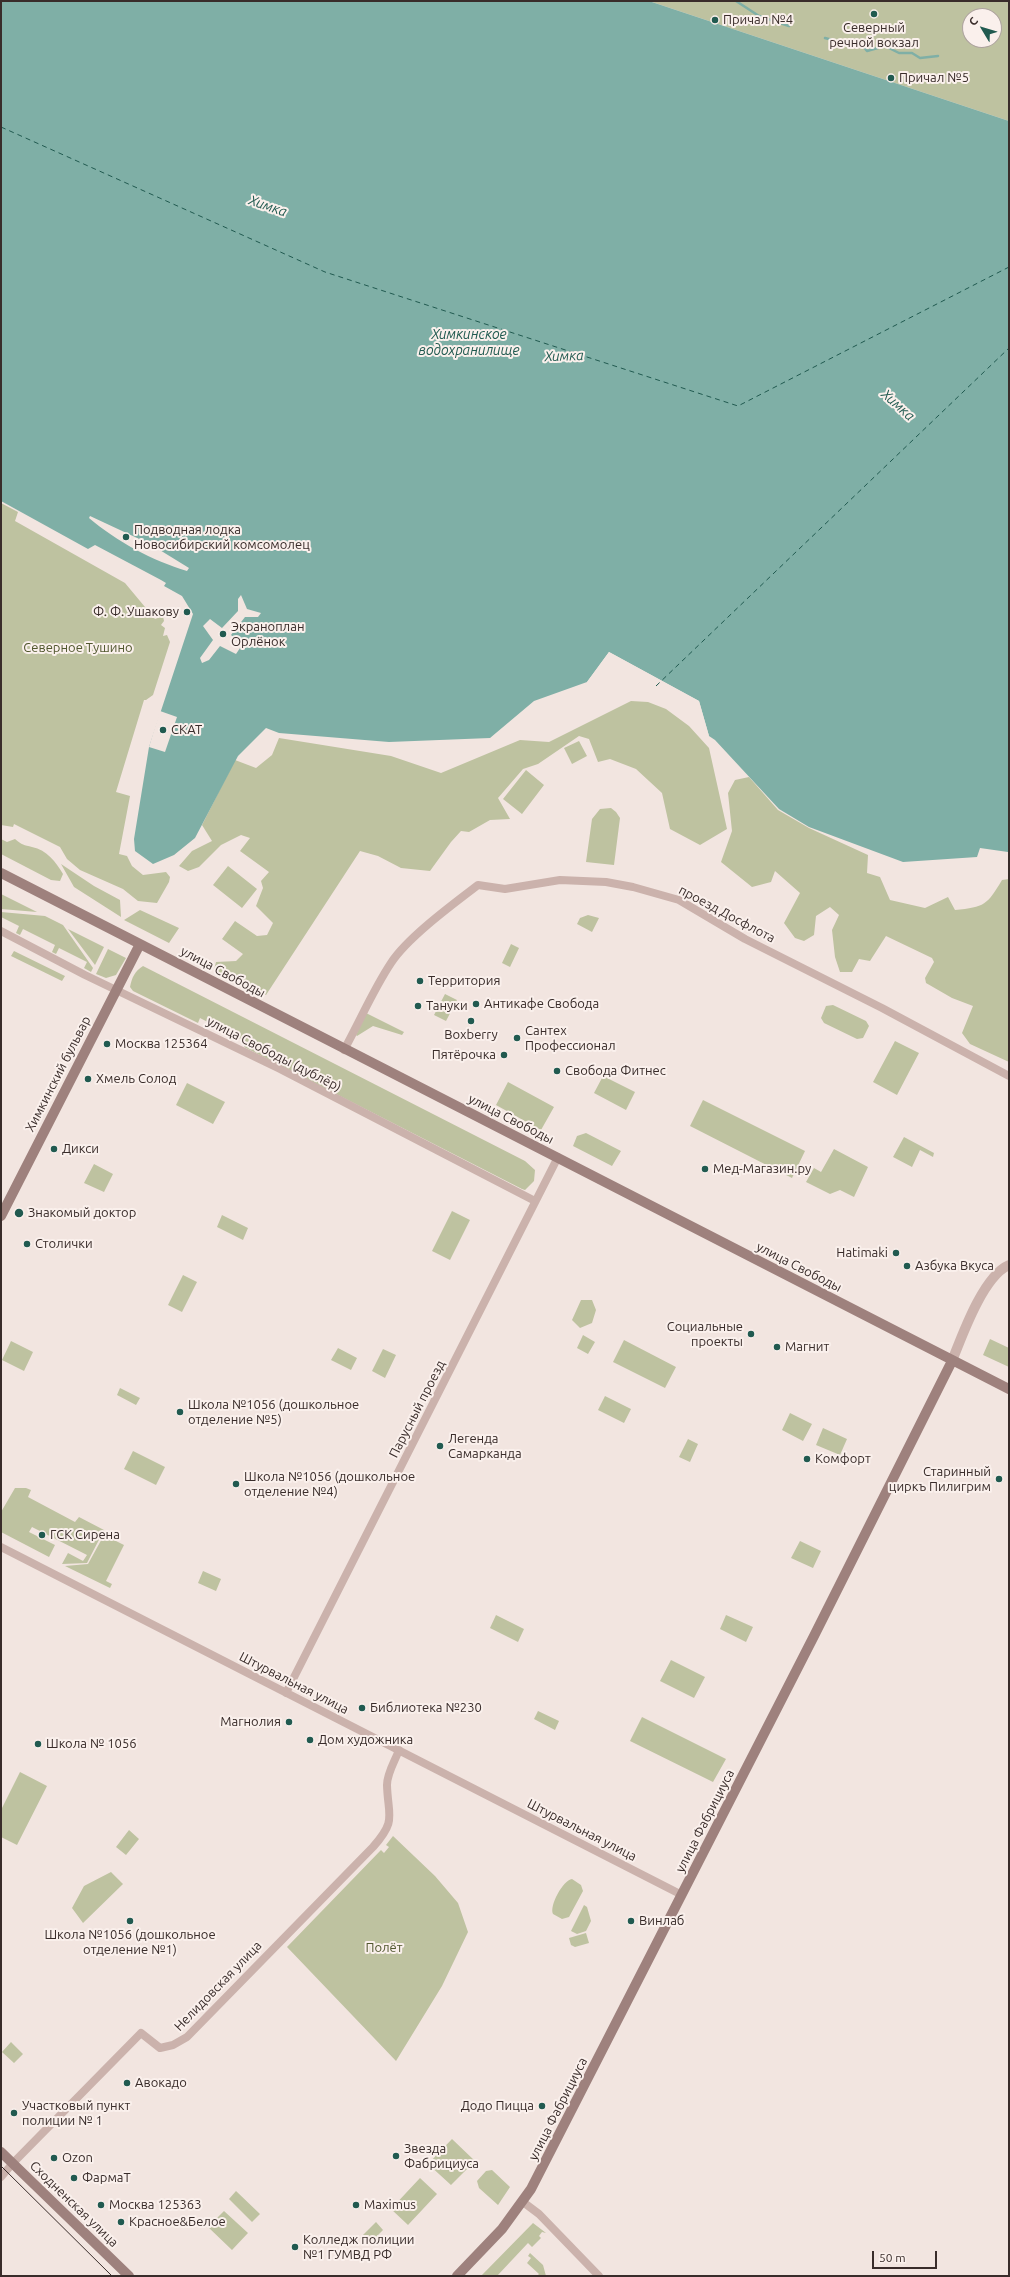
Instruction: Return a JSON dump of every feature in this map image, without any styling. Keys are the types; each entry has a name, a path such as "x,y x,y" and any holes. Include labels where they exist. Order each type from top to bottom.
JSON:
{"main road":[{"name":"улица Свободы","path":"1,873 344,1050 558,1157 1009,1389"},
{"name":"Химкинский бульвар","path":"1,1216 140,944"},
{"name":"улица Фабрициуса","path":"457,2276 499,2232 523,2202 551,2152 952,1361"},
{"name":"Сходненская улица","path":"1,2152 129,2276"}],"street":[{"name":"проезд Досфлота","path":"344,1050 391,962 419,934 478,885 505,889 560,880 606,882 633,887 679,900 745,938 882,1008 1009,1076"},
{"name":"улица Свободы (дублёр)","path":"1,931 117,990 280,1069 536,1201"},
{"name":"Парусный проезд","path":"286,1693 558,1157"},
{"path":"952,1361 987,1286 999,1271 1009,1265"},
{"name":"Штурвальная улица","path":"1,1547 682,1894"},
{"name":"Нелидовская улица","path":"1,2177 141,2033 160,2048 173,2046 187,2037 372,1847 389,1826 391,1812 387,1785 399,1750"},
{"path":"523,2202 539,2214 599,2276"}],"green space":[{"path":"649,1 1009,1 1009,121"},
{"name":"Северное Тушино","path":"1,503 18,512 15,521 125,583 155,619 163,616 164,621 161,625 165,628 163,636 167,635 170,642 153,695 144,700 116,792 130,796 119,854 127,856 132,866 143,875 166,872 170,877 169,882 157,903 138,901 123,889 80,870 67,859 60,847 14,824 13,827 1,825"},
{"path":"631,701 648,702 666,709 689,726 709,748 727,829 700,845 670,829 662,793 636,769 610,759 598,762 589,739 579,736 538,764 523,769 498,798 510,819 490,820 469,832 461,831 430,871 401,868 378,856 360,851 266,995 214,970 216,962 236,961 243,954 222,939 235,921 257,936 267,935 273,923 256,906 263,888 261,881 269,872 240,851 250,838 241,835 221,845 199,867 188,871 179,866 192,851 212,841 202,825 235,760 256,768 272,755 279,738 391,756 441,773 520,740 549,742"},
{"path":"579,741 587,756 572,764 564,748"},
{"path":"526,770 544,785 522,814 503,799"},
{"path":"749,777 778,810 809,828 868,855 867,873 880,877 890,900 925,908 948,897 955,910 973,908 988,900 993,895 1002,880 1009,879 1009,1062 970,1044 962,1033 973,1006 952,998 926,983 925,978 934,962 932,958 886,936 870,961 859,959 852,972 840,972 835,957 832,930 839,915 830,907 816,916 814,935 804,941 795,938 784,923 800,893 775,871 771,882 752,887 721,862 732,831 728,793 735,780"},
{"path":"611,808 620,818 614,865 586,862 592,819 600,809"},
{"path":"1,839 7,842 15,839 47,854 63,874 60,881 51,880 1,854"},
{"path":"61,864 94,886 120,900 121,917 74,887"},
{"path":"228,866 257,889 242,908 213,885"},
{"path":"1,894 37,912 1,909"},
{"path":"140,910 179,928 169,943 124,920"},
{"path":"1,912 45,916 63,925 93,968 91,972 84,968 87,962 59,948 56,954 52,952 55,945 23,929 20,935 16,933 19,926 1,917"},
{"path":"588,915 599,918 592,932 577,924 580,918"},
{"path":"68,929 104,947 95,965"},
{"path":"511,944 519,948 510,967 502,963"},
{"path":"108,949 126,958 116,975 106,978 96,974"},
{"path":"14,951 65,976 62,981 11,956"},
{"path":"143,966 525,1161 535,1170 534,1181 525,1190 522,1189 244,1047 246,1042 200,1018 198,1023 133,991 130,987 133,977"},
{"path":"445,994 457,1000 446,1021 434,1015"},
{"path":"833,1005 866,1021 869,1026 863,1038 857,1039 824,1023 821,1018 826,1006"},
{"path":"366,1013 404,1032 402,1035 373,1026 357,1036 356,1035"},
{"path":"895,1041 919,1053 897,1095 873,1082"},
{"path":"603,1076 635,1092 626,1110 594,1093"},
{"path":"508,1082 554,1107 541,1130 496,1105"},
{"path":"187,1083 225,1102 213,1124 176,1105"},
{"path":"703,1100 805,1151 792,1178 690,1126"},
{"path":"586,1133 621,1151 612,1166 573,1146 577,1136"},
{"path":"904,1137 934,1153 933,1157 920,1150 912,1167 893,1157"},
{"path":"834,1149 868,1167 854,1197 840,1190 830,1194 806,1182 814,1168 821,1172"},
{"path":"94,1164 113,1174 104,1192 84,1183"},
{"path":"452,1211 470,1220 450,1260 432,1251"},
{"path":"222,1215 248,1228 243,1240 217,1227"},
{"path":"183,1275 197,1282 182,1312 168,1305"},
{"path":"581,1300 592,1300 596,1310 592,1323 580,1328 572,1320"},
{"path":"583,1335 595,1342 588,1354 577,1348"},
{"path":"990,1339 1009,1348 1009,1367 983,1355"},
{"path":"624,1340 676,1367 665,1388 613,1362"},
{"path":"11,1341 33,1352 24,1371 2,1360"},
{"path":"338,1348 357,1358 351,1370 331,1360"},
{"path":"383,1349 396,1355 385,1378 372,1371"},
{"path":"120,1388 140,1398 136,1405 117,1395"},
{"path":"605,1396 631,1409 624,1423 598,1410"},
{"path":"790,1413 812,1424 803,1441 782,1430"},
{"path":"823,1428 847,1439 840,1455 816,1445"},
{"path":"688,1439 698,1444 690,1462 679,1457"},
{"path":"133,1451 165,1467 156,1485 124,1469"},
{"path":"15,1488 26,1488 31,1490 28,1497 75,1522 79,1517 104,1530 87,1563 62,1564 68,1553 83,1561 87,1555 32,1527 29,1532 55,1545 49,1557 1,1532 1,1512"},
{"path":"104,1535 124,1545 106,1581 112,1584 110,1588 65,1566 88,1564"},
{"path":"800,1541 821,1551 813,1568 791,1558"},
{"path":"203,1571 221,1579 216,1591 198,1583"},
{"path":"496,1615 524,1629 518,1642 490,1628"},
{"path":"726,1615 753,1627 746,1642 720,1629"},
{"path":"671,1660 705,1677 694,1698 660,1681"},
{"path":"538,1711 559,1721 555,1730 534,1719"},
{"path":"642,1717 726,1759 713,1782 630,1741"},
{"path":"20,1772 47,1786 17,1845 1,1837 1,1810"},
{"path":"129,1830 139,1839 126,1855 116,1847"},
{"name":"Полёт","path":"393,1836 435,1876 458,1903 468,1932 442,1986 396,2061 287,1947 381,1850 384,1853 389,1847 386,1845"},
{"path":"111,1872 123,1884 83,1923 72,1908 84,1886"},
{"path":"572,1879 581,1885 583,1891 569,1917 562,1919 553,1914 553,1905 561,1888 568,1880"},
{"path":"584,1905 587,1907 591,1921 586,1931 577,1934 571,1931"},
{"path":"586,1933 589,1943 575,1947 571,1945 569,1938"},
{"path":"11,2042 23,2054 14,2063 2,2052"},
{"path":"452,2139 475,2161 451,2185 428,2164"},
{"path":"492,2170 510,2187 498,2205 479,2188 477,2181 486,2171"},
{"path":"420,2178 437,2194 408,2225 391,2209"},
{"path":"236,2191 260,2214 252,2222 229,2199"},
{"path":"224,2211 248,2233 232,2250 208,2227"},
{"path":"376,2222 383,2230 368,2245 360,2238"},
{"path":"533,2223 546,2233 542,2232 539,2236 541,2238 532,2247 528,2243 497,2276 481,2276"},
{"path":"530,2253 543,2265 546,2276 537,2276 539,2274 527,2263 531,2258 528,2256"}],"water":[{"name":"Химкинское водохранилище","path":"1,1 649,1 1009,121 1009,860 1008,852 980,848 977,857 903,862 809,827 779,809 715,740 709,736 699,701 609,652 587,682 534,701 490,738 389,742 279,733 266,728 238,756 195,838 174,855 153,864 135,851 134,839 149,747 193,614 182,596 164,586 166,583 161,580 95,545 88,549 1,501","holes":["90,516 150,544 189,568 187,571 148,556 111,535 89,518","241,595 247,609 261,613 258,617 245,617 231,635 242,645 236,654 220,646 209,660 202,663 200,658 213,640 203,626 210,619 222,628 238,611 238,599"]}],"pier":[{"path":"609,652 699,701 709,736 707,735 697,702 610,654 589,683 587,682"},
{"path":"160,711 177,717 165,752 149,747"}],"waterway":[{"path":"736,1 759,16 789,26"},
{"path":"825,38 855,46 862,45 867,51 885,46 899,53 912,53 920,58 938,56"}],"ferry route":[{"path":"1,127 325,272 738,406 1009,267"},
{"path":"656,686 1009,348"}],"tram line":[{"path":"1,2166 112,2276"}],"place":[{"name":"Северный речной вокзал","path":"874,14"},
{"name":"Причал №4","path":"715,20"},
{"name":"Причал №5","path":"891,78"},
{"name":"Подводная лодка Новосибирский комсомолец","path":"126,537"},
{"name":"Ф. Ф. Ушакову","path":"187,612"},
{"name":"Экраноплан Орлёнок","path":"223,634"},
{"name":"СКАТ","path":"163,730"},
{"name":"Территория","path":"420,981"},
{"name":"Антикафе Свобода","path":"476,1004"},
{"name":"Тануки","path":"418,1006"},
{"name":"Boxberry","path":"471,1021"},
{"name":"Сантех Профессионал","path":"517,1038"},
{"name":"Москва 125364","path":"107,1044"},
{"name":"Пятёрочка","path":"504,1055"},
{"name":"Свобода Фитнес","path":"557,1071"},
{"name":"Хмель Солод","path":"88,1079"},
{"name":"Дикси","path":"54,1149"},
{"name":"Мед-Магазин.ру","path":"705,1169"},
{"name":"Знакомый доктор","path":"19,1213"},
{"name":"Столички","path":"27,1244"},
{"name":"Hatimaki","path":"896,1253"},
{"name":"Азбука Вкуса","path":"907,1266"},
{"name":"Социальные проекты","path":"751,1334"},
{"name":"Магнит","path":"777,1347"},
{"name":"Школа №1056 (дошкольное отделение №5)","path":"180,1412"},
{"name":"Легенда Самарканда","path":"440,1446"},
{"name":"Комфорт","path":"807,1459"},
{"name":"Старинный циркъ Пилигрим","path":"999,1479"},
{"name":"Школа №1056 (дошкольное отделение №4)","path":"236,1484"},
{"name":"ГСК Сирена","path":"42,1535"},
{"name":"Библиотека №230","path":"362,1708"},
{"name":"Магнолия","path":"289,1722"},
{"name":"Дом художника","path":"310,1740"},
{"name":"Школа № 1056","path":"38,1744"},
{"name":"Школа №1056 (дошкольное отделение №1)","path":"130,1921"},
{"name":"Винлаб","path":"631,1921"},
{"name":"Авокадо","path":"127,2083"},
{"name":"Додо Пицца","path":"542,2106"},
{"name":"Участковый пункт полиции № 1","path":"14,2113"},
{"name":"Звезда Фабрициуса","path":"396,2156"},
{"name":"Ozon","path":"54,2158"},
{"name":"ФармаТ","path":"74,2178"},
{"name":"Москва 125363","path":"101,2205"},
{"name":"Maximus","path":"356,2205"},
{"name":"Красное&Белое","path":"121,2222"},
{"name":"Колледж полиции №1 ГУМВД РФ","path":"295,2247"}],"water label":[{"name":"Химка","path":"268,206"},
{"name":"Химка","path":"564,356"},
{"name":"Химка","path":"898,405"}]}
